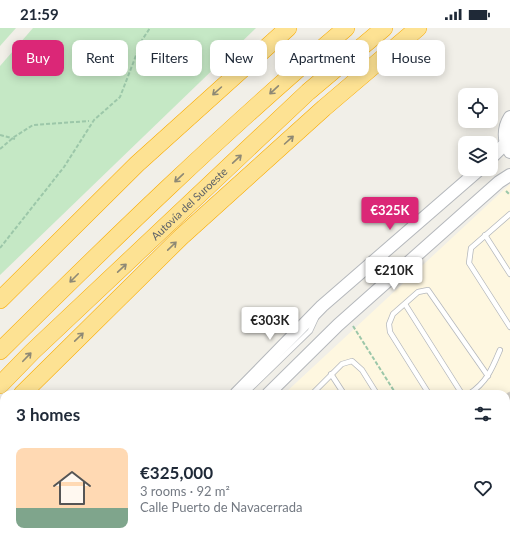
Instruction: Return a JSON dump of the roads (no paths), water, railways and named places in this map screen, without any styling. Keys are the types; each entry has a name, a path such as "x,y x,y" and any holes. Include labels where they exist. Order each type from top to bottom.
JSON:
{"highway":[{"path":"0,300 137,164 288,28"},
{"path":"0,351 127,226 289,76 346,28"},
{"name":"Autovía del Suroeste","path":"0,385 32,352 308,92 384,28"},
{"path":"26,390 181,237 324,108 418,28"}],"street":[{"path":"498,154 508,148 505,132 507,122 510,117"},
{"path":"272,390 346,318 499,182 510,175"},
{"path":"240,390 322,306 472,176"}],"lane":[{"path":"510,223 508,216 471,248 469,263 510,327"},
{"path":"485,236 510,274"},
{"path":"427,390 390,332 389,324 393,314 418,292 428,290 488,376"},
{"path":"404,304 459,390"},
{"path":"249,390 310,331 322,306"},
{"path":"475,390 488,376 500,350"},
{"path":"316,390 342,364 352,361 362,370 374,390"},
{"path":"331,374 341,390"}]}
